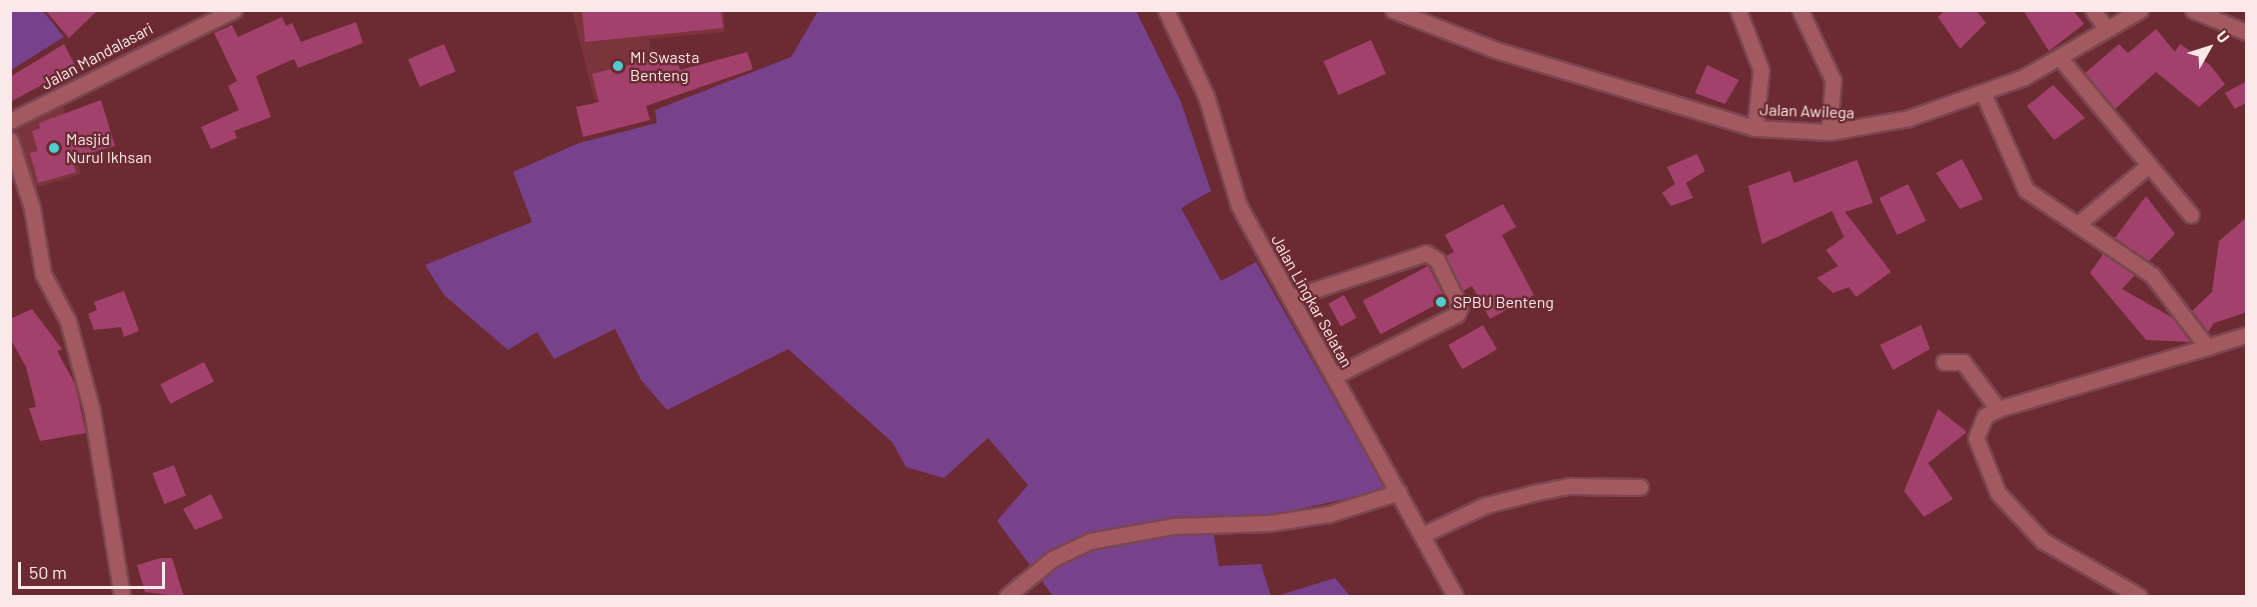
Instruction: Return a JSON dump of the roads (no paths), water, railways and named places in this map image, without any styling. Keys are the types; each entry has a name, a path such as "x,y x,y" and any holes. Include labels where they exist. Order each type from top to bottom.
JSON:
{"street":[{"name":"Jalan Mandalasari","path":"10,121 234,10"},
{"name":"Jalan Lingkar Selatan","path":"1166,10 1206,96 1239,206 1424,534 1455,597"},
{"name":"Jalan Awilega","path":"1393,10 1496,50 1755,128 1829,132 1861,130 1983,93 2059,57 2140,10"},
{"path":"1738,10 1761,70 1755,128"},
{"path":"1800,10 1833,80 1829,132"},
{"path":"2093,10 2106,28"},
{"path":"2193,10 2247,32"},
{"path":"2059,57 2191,215"},
{"path":"1983,93 2025,190 2152,275 2207,347"},
{"path":"10,140 32,208 43,274 68,321 92,411 122,597"},
{"path":"2078,224 2149,165"},
{"path":"1290,298 1426,253 1437,260 1460,307 1457,314 1334,376"},
{"path":"2139,597 2043,541 1998,493 1976,438 1985,416 1998,408 2247,335"},
{"path":"1944,362 1963,362 1998,408"},
{"path":"1424,534 1486,505 1533,493 1570,486 1640,487"},
{"path":"1007,597 1052,559 1090,540 1173,526 1270,523 1329,514 1399,492"}],"place":[{"name":"MI Swasta Benteng","path":"618,66"},
{"name":"Masjid Nurul Ikhsan","path":"54,148"},
{"name":"SPBU Benteng","path":"1441,302"}]}
